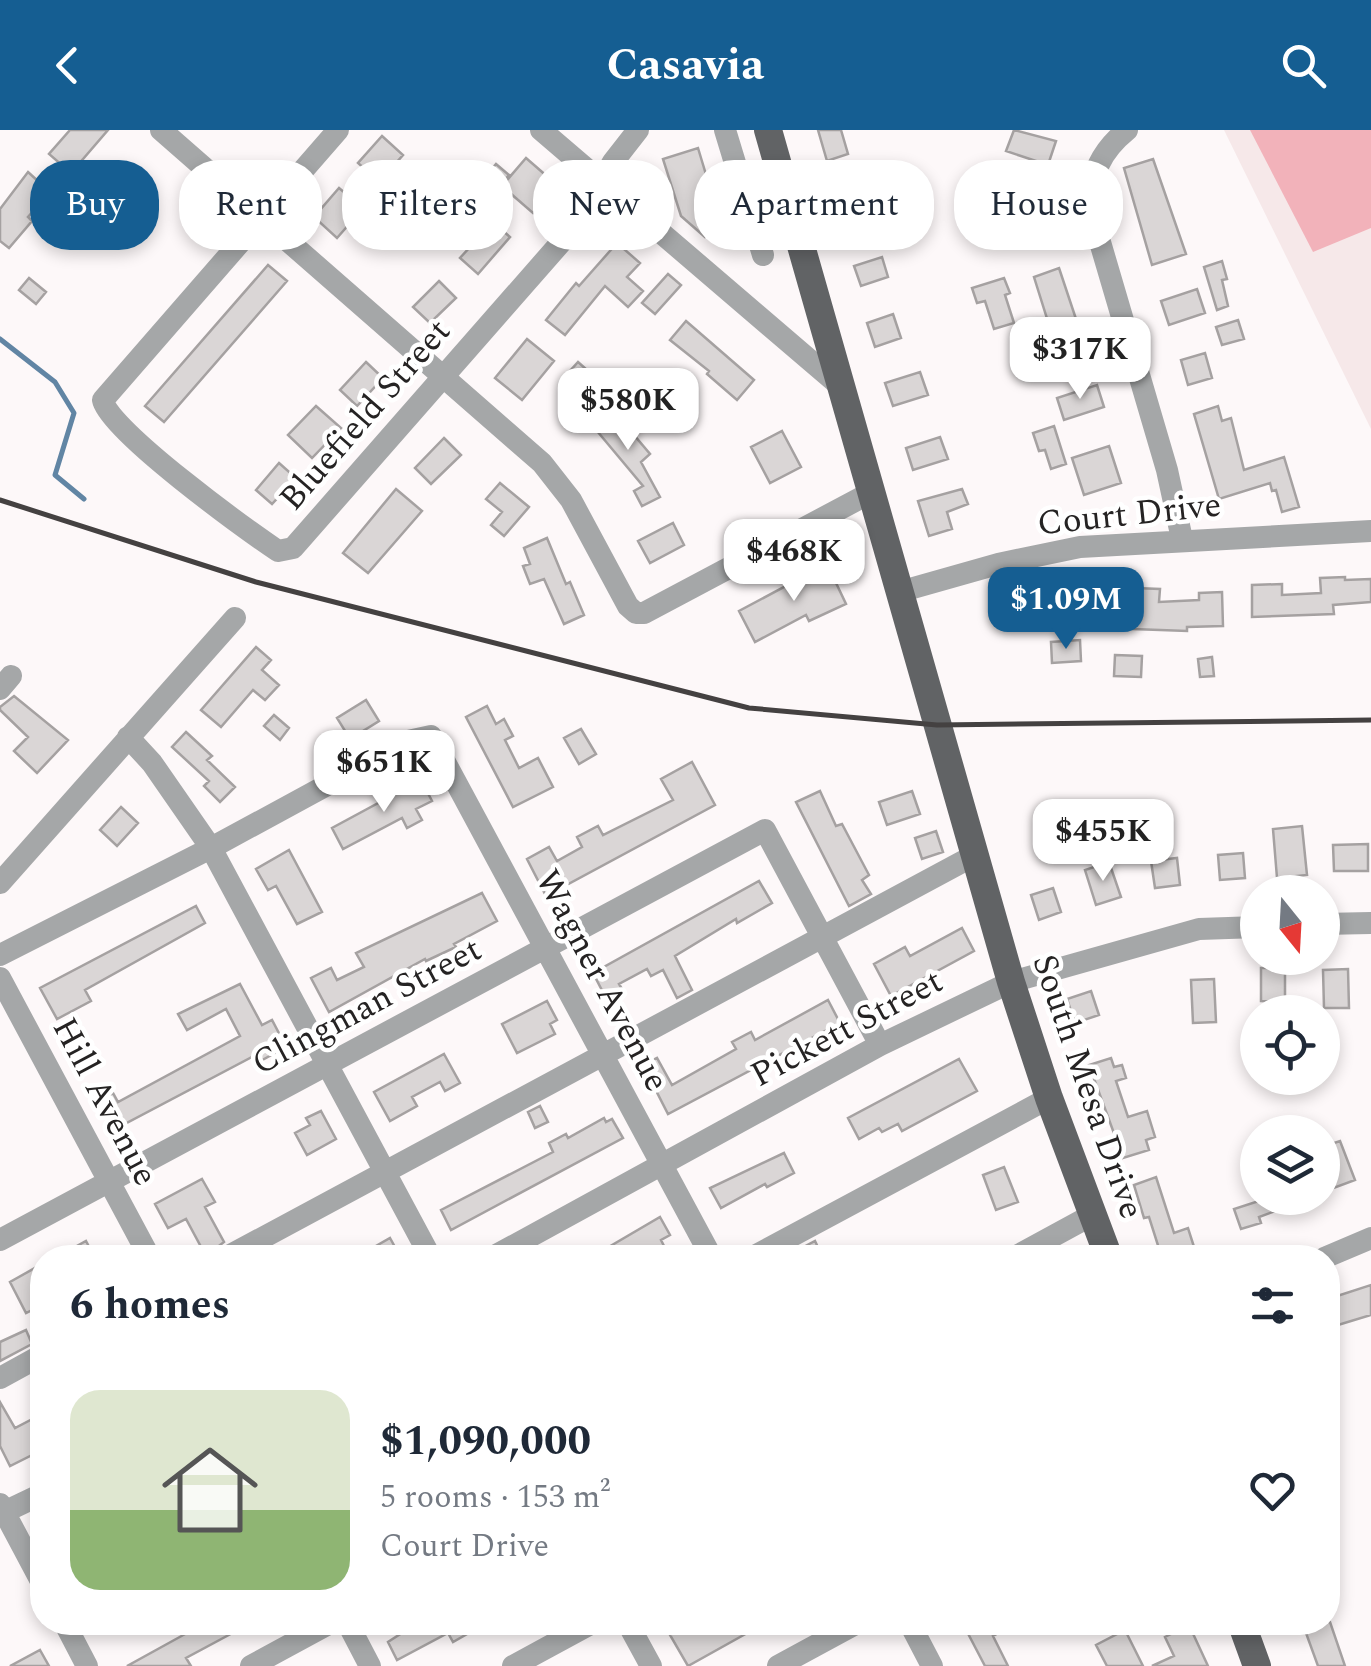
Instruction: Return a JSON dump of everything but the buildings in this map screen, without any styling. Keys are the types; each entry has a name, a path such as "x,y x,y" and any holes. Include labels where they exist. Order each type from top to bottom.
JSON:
{"main road":[{"name":"South Mesa Drive","path":"768,130 776,160"},
{"name":"South Mesa Drive","path":"801,250 1011,982 1104,1245"},
{"path":"1246,1635 1257,1666"}],"street":[{"path":"161,130 195,160"},
{"path":"312,160 338,130"},
{"path":"541,130 576,160"},
{"name":"Bluefield Street","path":"617,160 638,130"},
{"path":"725,130 734,160"},
{"path":"1126,130 1113,141 1094,173 1090,208 1166,470 1182,539"},
{"path":"674,244 840,386"},
{"name":"Bluefield Street","path":"233,250 103,400 104,410 240,526 278,551 293,548 554,250"},
{"path":"298,250 529,451 558,481 628,606 636,613 644,613 870,493"},
{"name":"Court Drive","path":"899,592 998,564 1080,547 1371,531"},
{"path":"0,882 236,618"},
{"name":"Wagner Avenue","path":"210,848 408,740 432,736 705,1245"},
{"path":"128,737 152,763 210,848 424,1245"},
{"name":"Clingman Street","path":"0,1240 764,830 822,938"},
{"path":"0,955 210,848"},
{"path":"249,1245 975,855"},
{"path":"1340,923 1371,922"},
{"name":"Pickett Street","path":"514,1245 880,1046 1011,982 1199,929 1240,928"},
{"path":"822,938 880,1046"},
{"name":"Hill Avenue","path":"0,978 143,1245"},
{"path":"775,1245 1049,1098"},
{"path":"1036,1245 1092,1215"},
{"path":"1340,1251 1371,1238"},
{"path":"0,1378 30,1362"},
{"path":"30,1499 2,1510 30,1560"},
{"path":"72,1635 88,1666"},
{"path":"252,1666 308,1635"},
{"path":"354,1635 370,1666"},
{"path":"513,1666 570,1635"},
{"path":"634,1635 651,1666"},
{"path":"778,1666 835,1635"},
{"path":"915,1635 932,1666"}],"shaded area":[{"path":"1224,130 1371,130 1371,429"},
{"path":"1250,130 1371,130 1371,228 1313,252"}],"waterway":[{"path":"0,339 55,382 74,413 55,475 84,499"}],"railway":[{"path":"0,500 256,582 749,708 937,725 1371,720"}]}
